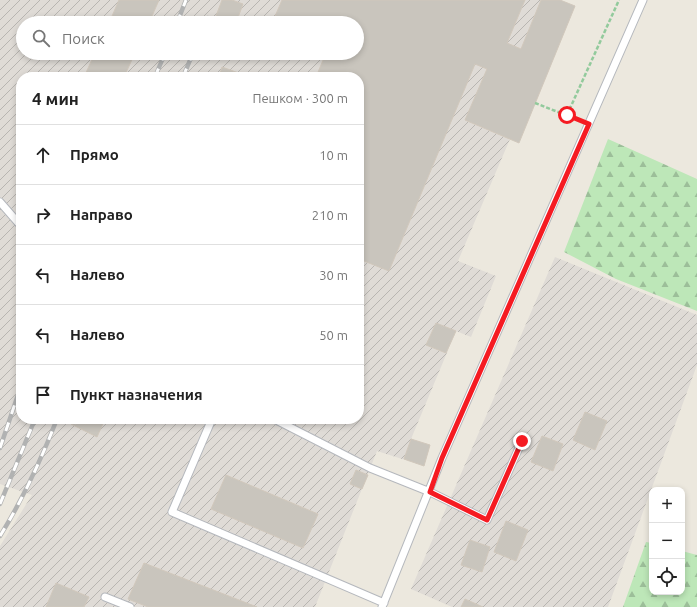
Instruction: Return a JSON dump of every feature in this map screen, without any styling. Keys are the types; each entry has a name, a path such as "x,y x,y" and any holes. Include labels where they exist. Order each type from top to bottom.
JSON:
{"lane":[{"path":"210,424 172,512 383,605 430,492 442,458 643,0"},
{"path":"0,202 16,220"},
{"path":"284,424 370,468 430,492 487,520 522,441"},
{"path":"104,597 130,607"}],"path":[{"path":"567,115 619,0"},
{"path":"535,103 589,124"}],"shaded area":[{"path":"0,0 560,0 575,6 519,142 510,139 458,261 496,276 471,337 456,331 411,439 430,445 424,466 377,451 315,607 0,607 0,546 32,495 0,484"},
{"path":"555,257 697,315 697,365 652,487 649,487 649,496 608,607 452,607 411,589"}],"green space":[{"path":"608,139 697,179 697,311 616,279 564,252"},
{"path":"646,542 649,542 649,595 685,595 685,552 697,555 697,607 623,607"}],"building":[{"path":"119,0 159,0 152,16 112,16"},
{"path":"222,0 232,0 243,4 239,16 216,16"},
{"path":"282,0 525,0 507,43 521,49 541,0 560,0 575,6 519,143 465,120 487,69 475,64 389,271 364,261 364,72 318,72 323,60 364,60 364,16 275,16"},
{"path":"92,60 132,60 126,72 86,72"},
{"path":"222,67 236,72 220,72"},
{"path":"436,323 456,331 446,353 426,345"},
{"path":"585,412 607,421 595,450 573,440"},
{"path":"71,424 103,424 97,437"},
{"path":"542,436 563,444 553,471 531,462"},
{"path":"411,439 430,445 424,466 404,459"},
{"path":"356,470 368,475 362,489 350,484"},
{"path":"226,475 318,514 303,548 211,509"},
{"path":"506,521 528,530 516,561 494,552"},
{"path":"470,540 490,547 482,572 461,565"},
{"path":"144,563 257,607 148,607 128,599"},
{"path":"56,583 89,597 84,607 46,607"},
{"path":"465,599 483,607 461,607"}],"railway":[{"path":"180,16 186,0"},
{"path":"157,72 162,60"},
{"path":"185,72 190,60"},
{"path":"0,448 16,401"},
{"path":"0,504 33,424"},
{"path":"0,536 31,479 55,424"}],"route":[{"path":"522,441 487,520 430,492 442,458 589,124 567,115"}]}
